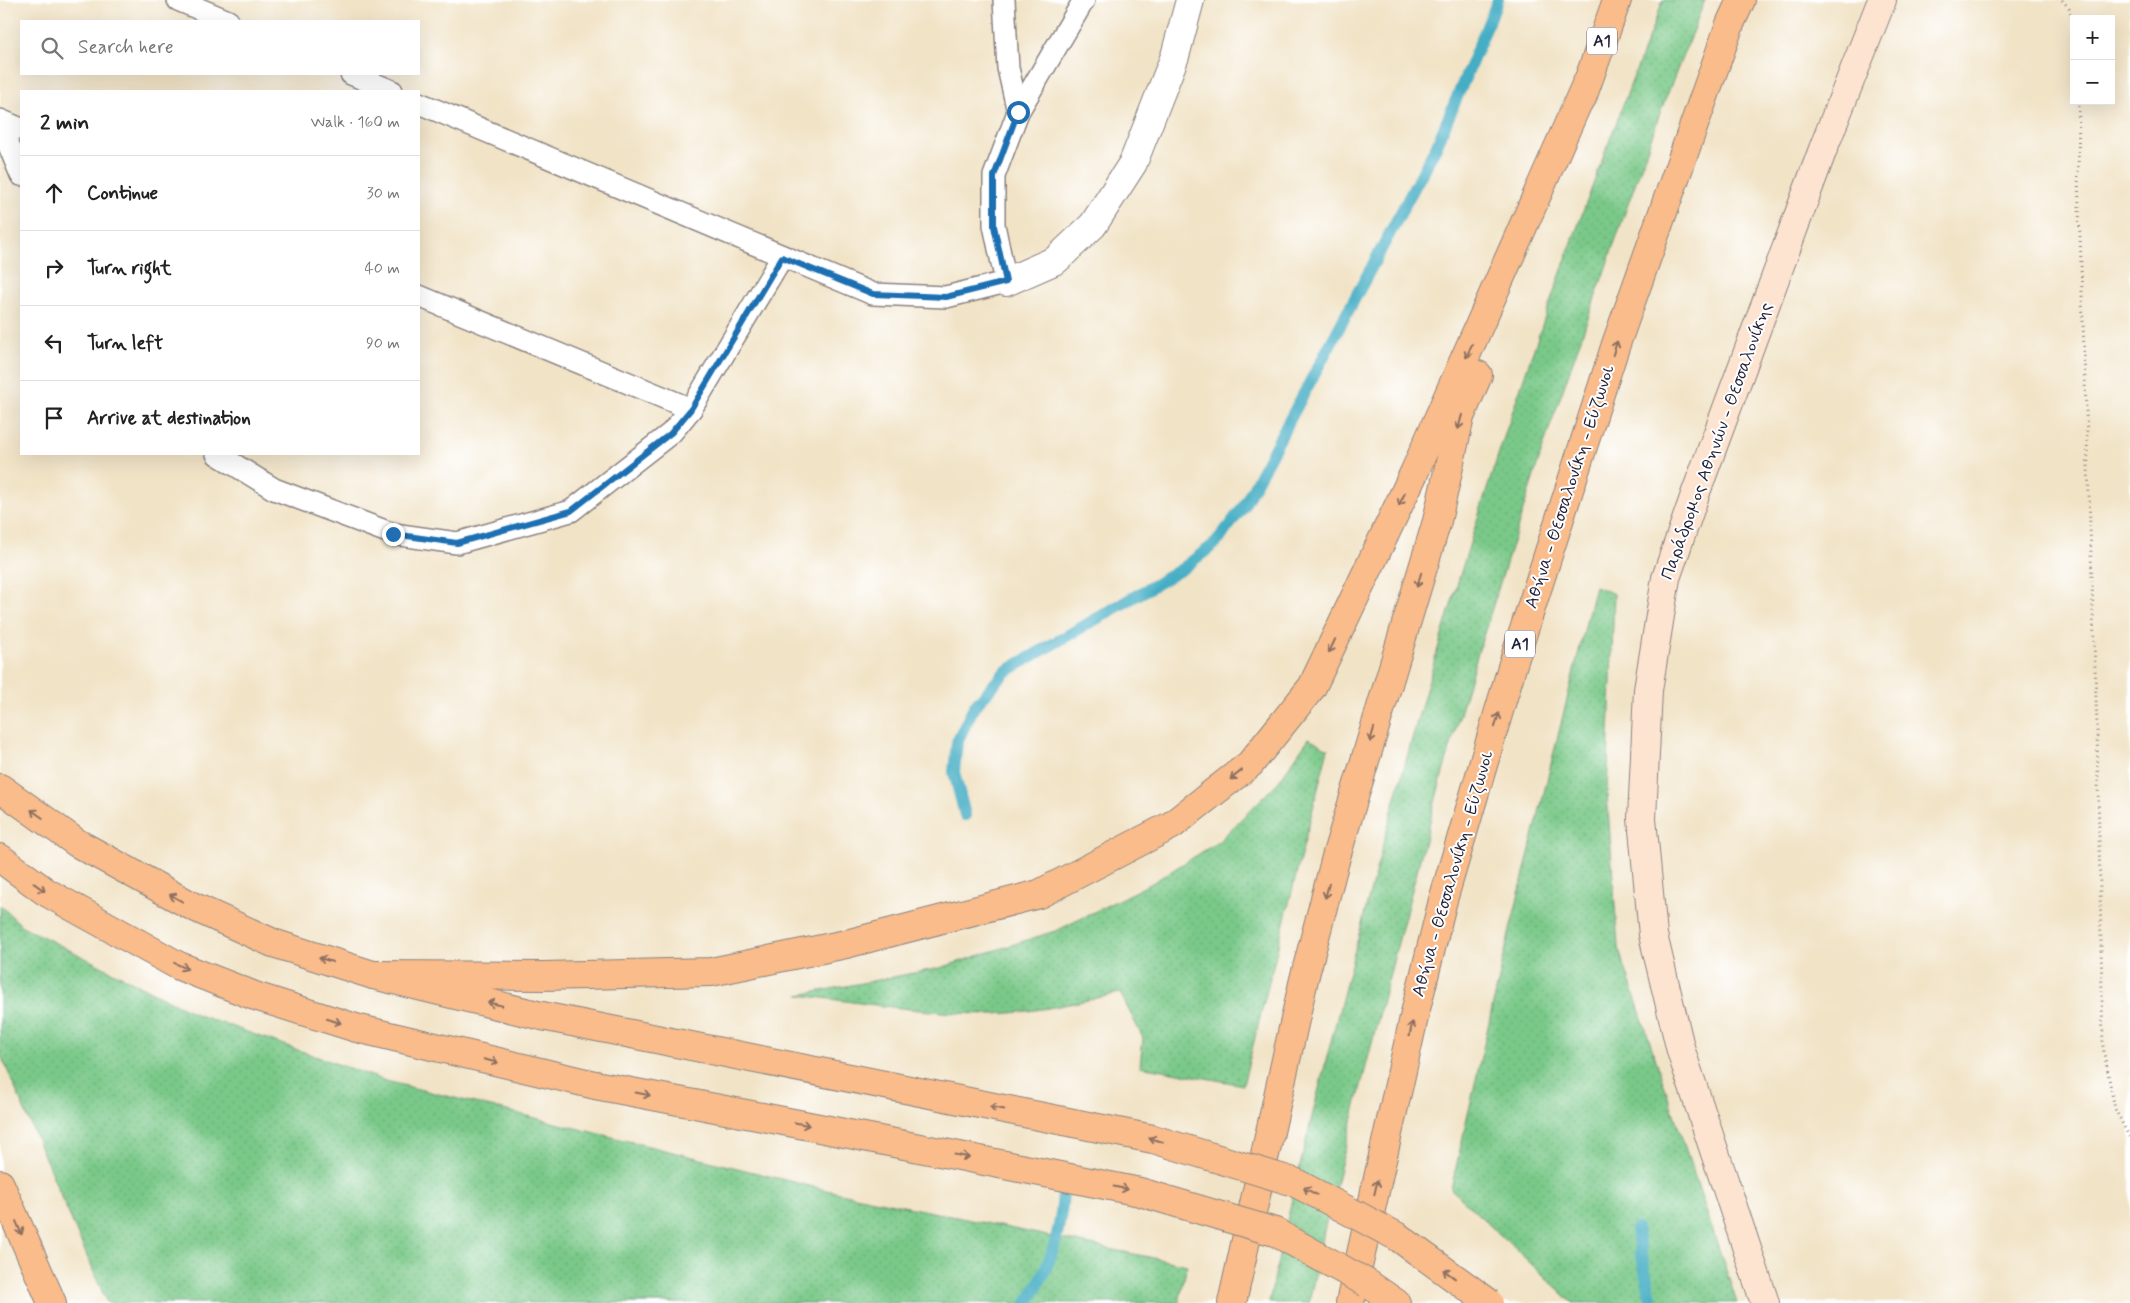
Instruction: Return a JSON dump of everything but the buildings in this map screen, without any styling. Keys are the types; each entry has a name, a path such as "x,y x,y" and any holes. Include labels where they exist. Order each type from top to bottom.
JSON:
{"highway":[{"name":"Α1","path":"1232,1303 1304,979 1336,856 1437,521 1460,417 1505,310 1617,0"},
{"name":"Αθήνα - Θεσσαλονίκη - Εύζωνοι","path":"1350,1303 1415,1013 1443,900 1512,667 1616,344 1730,24 1741,0"},
{"path":"373,975 543,976 711,972 846,944 1039,894 1172,825 1250,764 1312,687 1414,473 1588,82"},
{"path":"0,788 78,843 192,906 273,943 373,975 542,1016 1153,1139 1294,1182 1398,1237 1489,1303"},
{"path":"0,858 46,892 179,966 255,996 356,1028 595,1086 804,1125 1140,1192 1275,1232 1367,1283 1396,1303"},
{"path":"0,1184 52,1303"}],"main road":[{"name":"Παράδρομος Αθηνών - Θεσσαλονίκης","path":"1765,1303 1681,1051 1653,936 1642,819 1648,690 1669,570 1820,158 1882,0"}],"street":[{"path":"1006,282 1056,260 1093,226 1133,163 1175,56 1190,0"}],"lane":[{"path":"178,0 226,20"},
{"path":"1004,0 1008,68 1018,112"},
{"path":"420,103 873,294 946,297 1006,282 994,226 994,176 1018,112 1084,0"},
{"path":"353,75 390,90"},
{"path":"0,120 20,129"},
{"path":"0,124 20,173"},
{"path":"219,455 274,489 393,534 457,543 571,511 671,433 691,409 782,257"},
{"path":"420,296 691,409"}],"path":[{"path":"2062,0 2069,8 2072,15"},
{"path":"2079,105 2078,187 2097,727 2103,1048 2115,1109 2130,1138"}],"green space":[{"path":"1663,0 1705,0 1660,113 1544,444 1476,659 1442,776 1384,996 1325,1227 1309,1303 1269,1303 1303,1153 1341,1003 1399,785 1450,607 1524,377 1562,269"},
{"path":"1595,586 1614,594 1607,795 1618,946 1737,1303 1573,1303 1451,1189 1510,930"},
{"path":"1309,738 1328,749 1243,1085 1140,1066 1143,1038 1120,993 1040,1009 992,1014 920,1010 799,995 940,968 1058,930 1152,883 1218,842 1279,781"},
{"path":"0,905 22,926 196,1014 386,1081 826,1190 1187,1265 1179,1303 107,1303 0,1053"}],"waterway":[{"path":"965,815 954,772 957,742 974,707 1005,672 1182,569 1216,543 1243,507 1436,147 1498,0"},
{"path":"1027,1303 1044,1272 1055,1242 1062,1209 1064,1174"},
{"path":"1636,1229 1652,1303"}],"route":[{"path":"393,534 457,543 571,511 671,433 691,409 782,257 873,294 946,297 1006,282 994,226 994,176 1018,112"}]}
